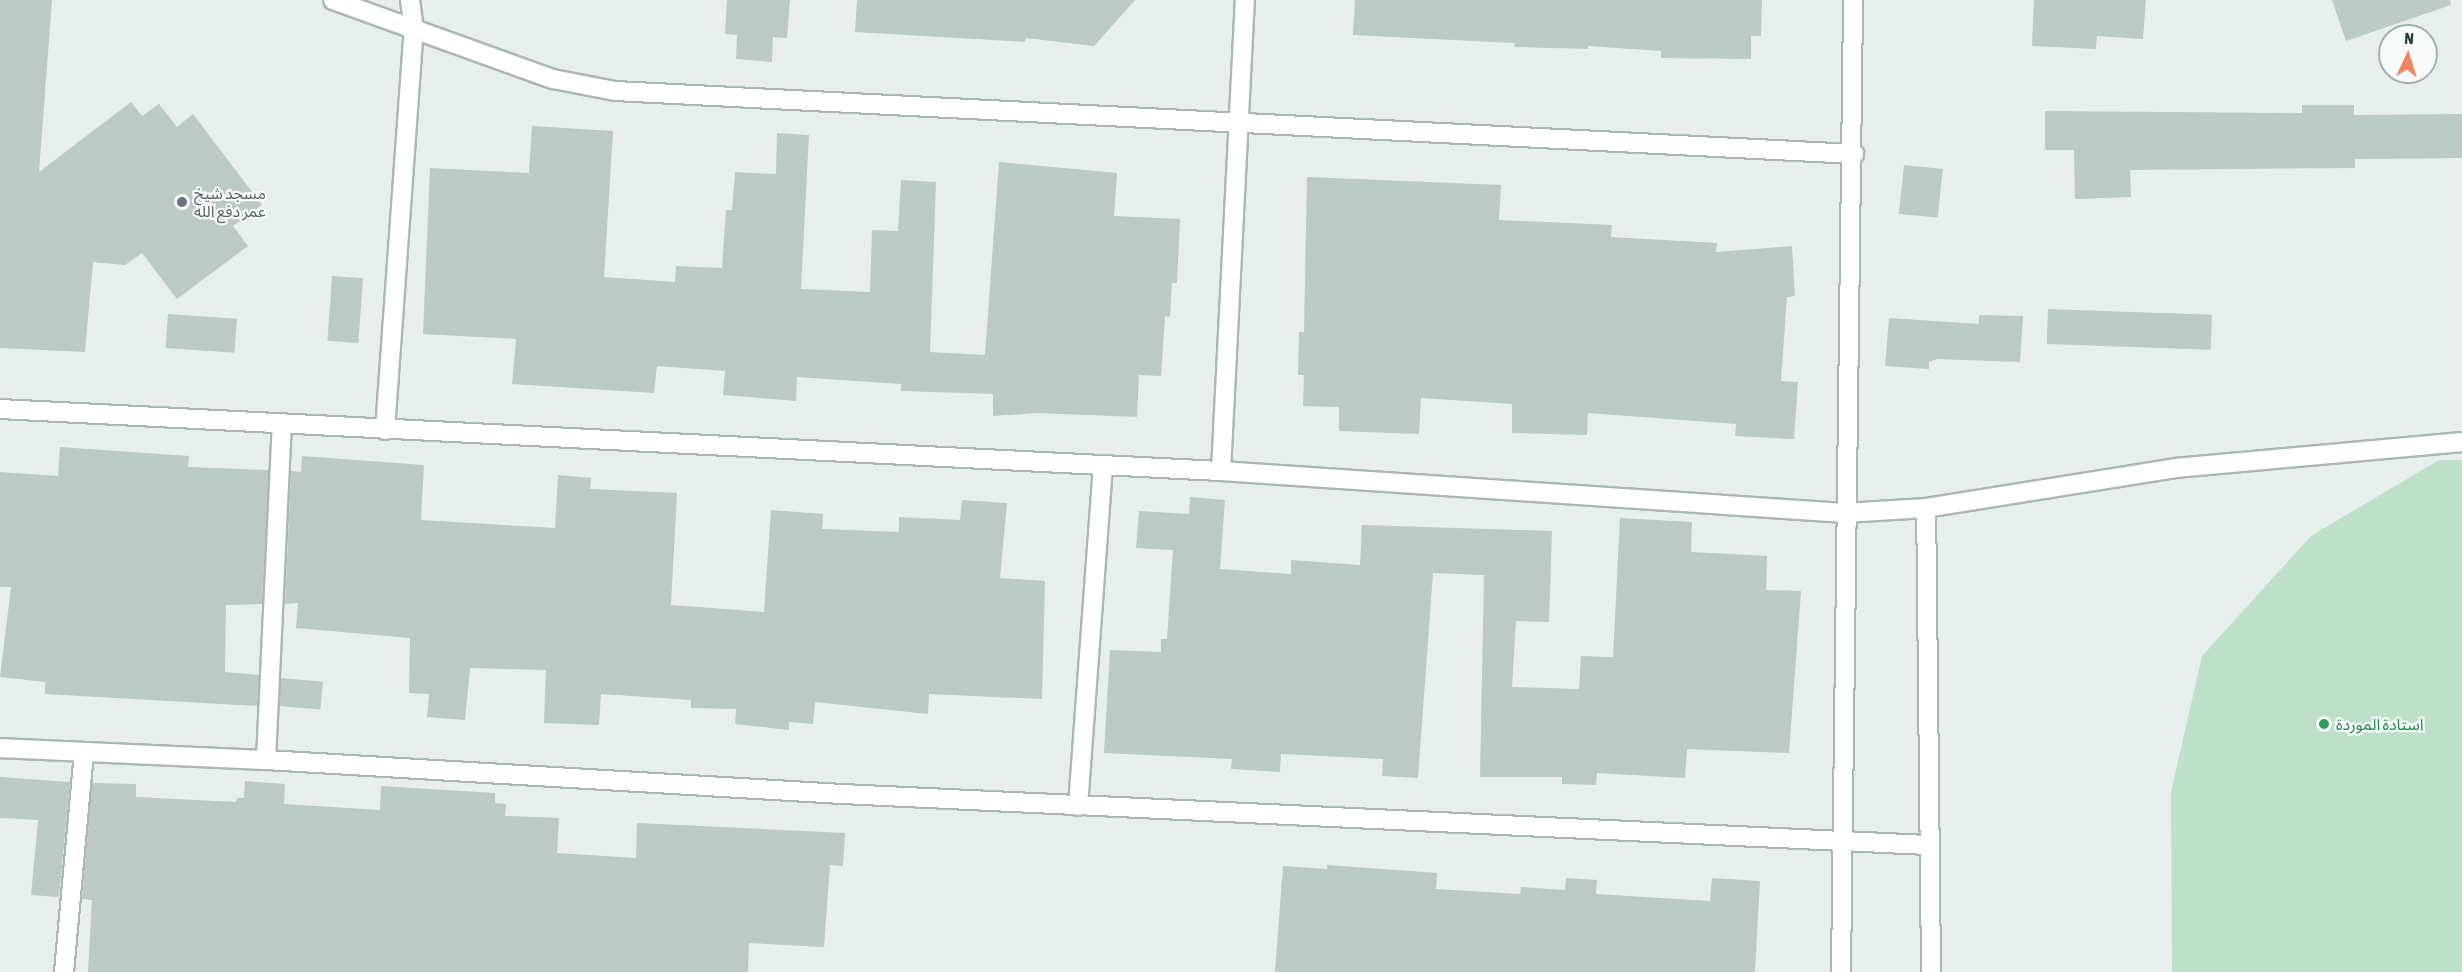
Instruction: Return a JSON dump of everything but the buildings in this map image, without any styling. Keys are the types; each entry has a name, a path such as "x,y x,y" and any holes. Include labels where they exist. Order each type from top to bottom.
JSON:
{"street":[{"path":"333,0 553,79 615,91 1854,154"},
{"path":"385,430 414,29 410,0"},
{"path":"1221,471 1245,0"},
{"path":"1841,972 1840,843 1845,513 1854,154 1853,0"},
{"path":"0,409 282,426 1221,471 1845,513 1926,508 2176,468 2462,442"},
{"path":"266,760 282,426"},
{"path":"1078,806 1103,466"},
{"path":"1926,508 1932,972"},
{"path":"0,748 266,760 1078,806 1840,843 1929,845"},
{"path":"64,972 84,752"}],"green space":[{"name":"استادة الموردة","path":"2439,460 2462,460 2462,972 2172,972 2171,792 2202,656 2311,536"}],"place":[{"name":"مسجد شيخ عمر دفع الله","path":"182,202"},
{"name":"استادة الموردة","path":"2324,724"}]}
